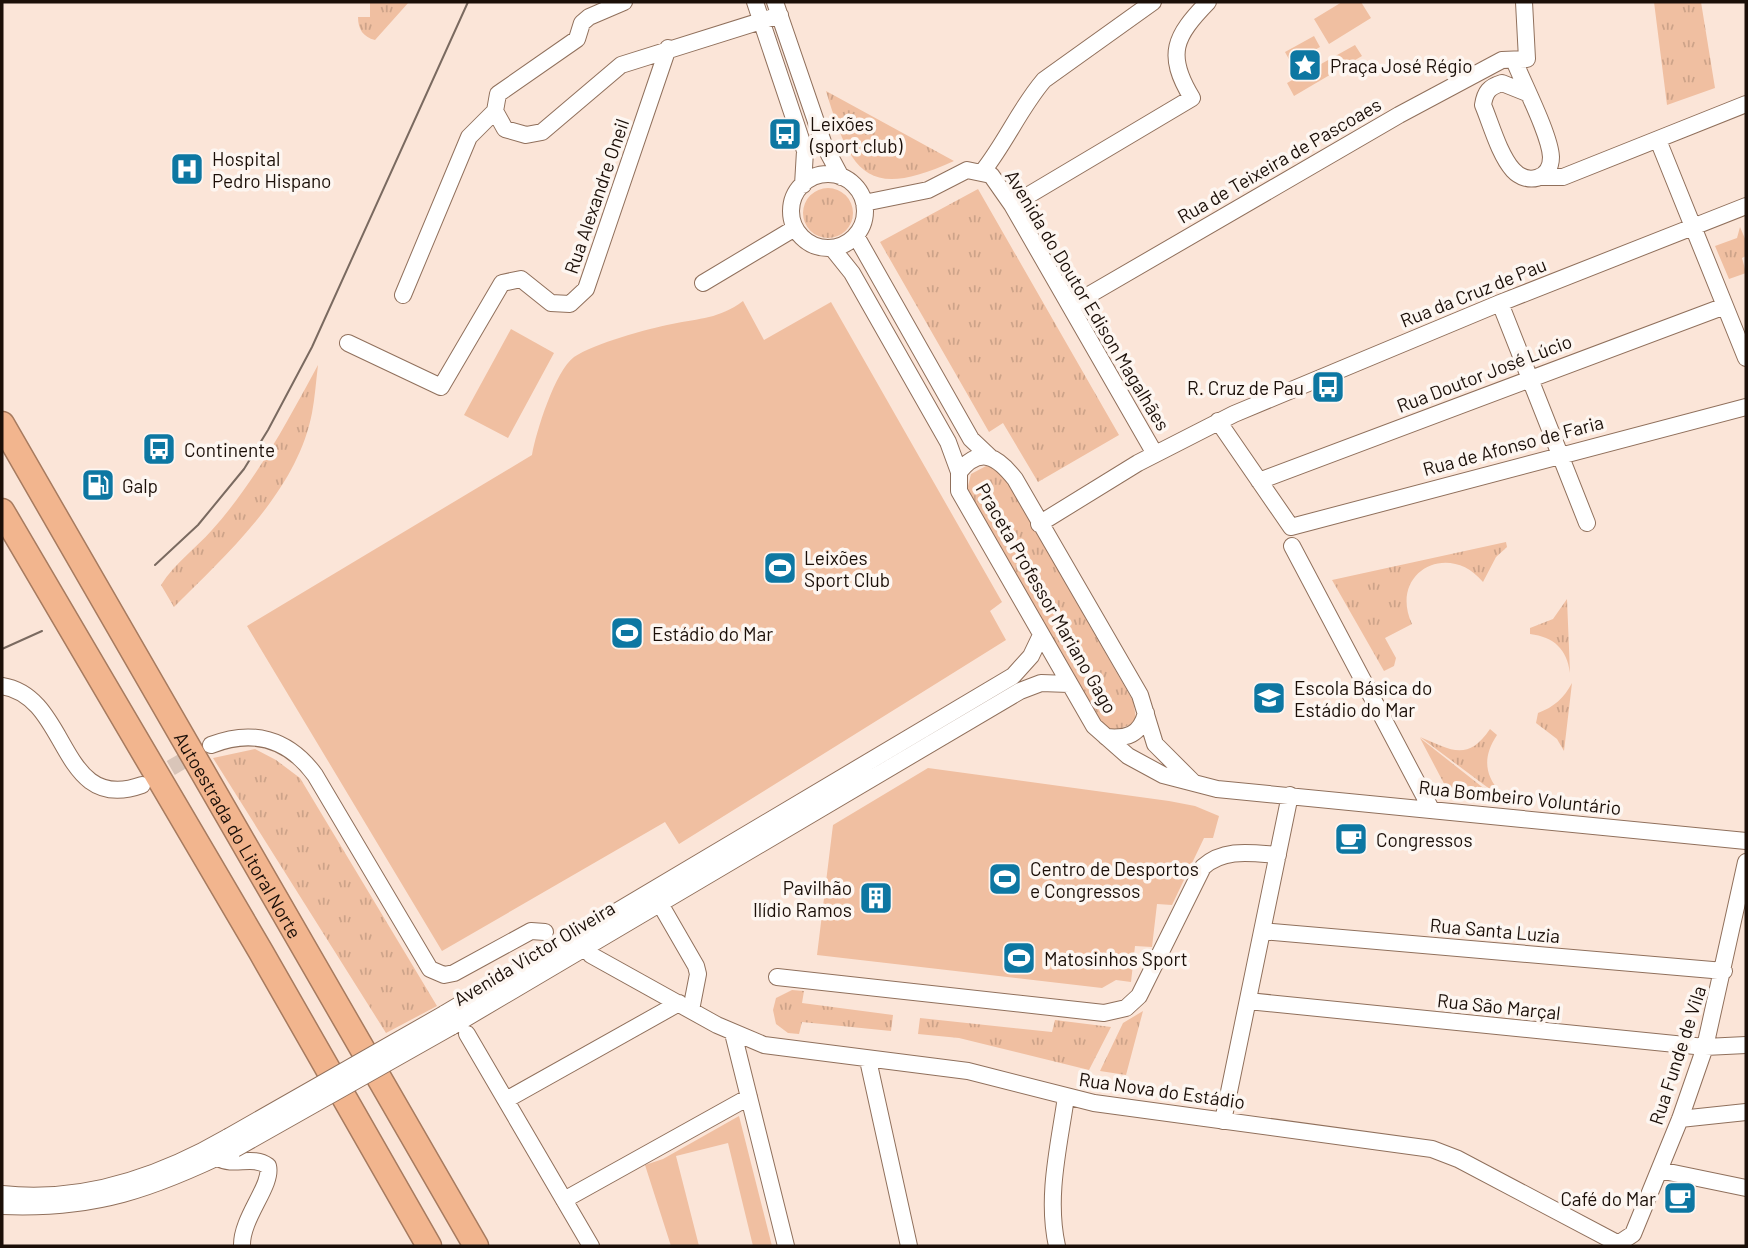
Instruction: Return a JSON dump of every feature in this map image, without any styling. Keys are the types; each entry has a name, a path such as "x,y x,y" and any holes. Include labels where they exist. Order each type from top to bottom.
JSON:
{"highway":[{"name":"Autoestrada do Litoral Norte","path":"2,424 221,808 394,1099 476,1246"},
{"name":"Autoestrada do Litoral Norte","path":"2,511 254,940 345,1104 429,1246"},
{"path":"394,1099 495,1246"},
{"path":"345,1104 409,1246"}],"street":[{"path":"403,296 469,137 495,111 498,94 577,39 582,23 589,17 624,2"},
{"path":"495,111 505,129 526,135 542,132 621,65 668,48 761,22 777,9 824,145 841,177 859,191 864,202 863,224 856,236 832,248 811,244 795,228 792,205 803,185 805,151 761,22 755,2"},
{"path":"864,202 928,190 967,170 983,171 1001,148 1030,96 1044,80 1153,2"},
{"path":"1012,205 1192,98 1178,70 1177,42 1184,27 1208,2"},
{"path":"1524,2 1527,59 1514,60 1551,156 1550,166 1539,177"},
{"name":"Rua Alexandre Oneil","path":"348,343 442,387 502,283 521,279 551,303 570,304 577,298 586,289 668,48"},
{"name":"Rua de Teixeira de Pascoaes","path":"1070,306 1399,115 1502,60 1514,60"},
{"path":"1527,93 1502,83 1492,86 1484,95 1483,105 1512,169 1523,178 1563,177 1746,104"},
{"path":"1658,140 1746,358"},
{"name":"Avenida do Doutor Edison Magalhães","path":"983,171 998,182 1012,205 1155,454"},
{"path":"803,185 821,175 841,177"},
{"name":"Rua da Cruz de Pau","path":"1219,421 1500,303 1746,206"},
{"path":"703,283 795,228"},
{"path":"856,236 971,439 990,457"},
{"path":"832,248 852,273 948,442 959,472"},
{"path":"1500,303 1587,523"},
{"name":"Rua Doutor José Lúcio","path":"1259,481 1725,306"},
{"name":"Rua de Afonso de Faria","path":"1259,481 1291,527 1746,407"},
{"path":"1219,421 1259,481"},
{"name":"Praceta Professor Mariano Gago","path":"1039,524 1155,454 1219,421"},
{"name":"Praceta Professor Mariano Gago","path":"1194,783 1155,744 1140,695 1015,479 999,461 990,457 971,460 959,472 960,491 1094,726 1138,762 1163,775 1217,789 1290,795"},
{"path":"1292,546 1431,809"},
{"name":"Avenida Victor Oliveira","path":"2,1194 43,1196 107,1188 164,1170 232,1143 454,1025 655,896 1013,676 1031,656 1041,635"},
{"name":"Avenida Victor Oliveira","path":"655,896 1020,691 1041,683 1069,684"},
{"path":"2,686 24,692 37,703 89,781 120,791 142,785"},
{"name":"Praceta Professor Mariano Gago","path":"1106,737 1121,738 1132,735 1142,727 1146,713"},
{"path":"211,745 252,735 276,741 300,758 315,775 430,969 438,973 454,973 531,931 545,932"},
{"path":"1223,1121 1290,795"},
{"name":"Rua Bombeiro Voluntário","path":"1290,795 1746,841"},
{"path":"776,977 1104,1013 1126,1008 1139,996 1203,867 1214,857 1229,853 1278,855"},
{"name":"Rua Funde de Vila","path":"1616,1244 1635,1240 1681,1119 1705,1047 1724,971 1741,919 1746,862"},
{"path":"506,1100 685,1007 698,974 696,966 655,896"},
{"name":"Rua Santa Luzia","path":"1262,931 1724,971"},
{"name":"Rua Nova do Estádio","path":"591,955 733,1033 764,1045 968,1071 1066,1097 1432,1149 1458,1159 1616,1244"},
{"name":"Rua São Marçal","path":"1248,1001 1705,1047 1746,1045"},
{"path":"454,1025 506,1100 591,1246"},
{"path":"733,1033 786,1246"},
{"path":"868,1060 909,1246"},
{"path":"564,1200 749,1097"},
{"path":"1057,1246 1052,1226 1053,1188 1066,1097"},
{"path":"1681,1119 1746,1112"},
{"name":"Avenida Victor Oliveira","path":"2,1206 59,1206 116,1198 163,1184 218,1158 232,1143"},
{"path":"218,1158 237,1163 257,1160 268,1166 267,1180 242,1239"},
{"path":"1660,1170 1746,1188"}],"green space":[{"path":"370,2 409,2 375,40 364,35 358,21 358,17 370,17"},
{"path":"1342,2 1361,2 1371,18 1329,44 1314,19"},
{"path":"1654,2 1701,2 1715,88 1667,105"},
{"path":"1314,36 1320,47 1291,63 1285,52"},
{"path":"1355,45 1362,56 1294,96 1287,83"},
{"path":"826,91 954,161 924,173 900,178 881,178 866,172 854,160 844,142"},
{"path":"828,188 845,196 853,213 845,230 828,238 811,230 803,213 811,196"},
{"path":"978,189 1119,435 1038,482 1003,423 989,432 880,242"},
{"path":"1740,227 1746,241 1746,256 1742,258 1746,273 1729,279 1715,246 1737,238"},
{"name":"Estádio do Mar","path":"743,301 764,340 831,302 1002,602 990,611 1006,640 679,844 665,822 442,951 247,626 532,455 553,388 574,357 636,333 717,315"},
{"path":"511,329 554,353 508,438 464,415"},
{"path":"318,365 312,413 304,442 292,469 258,519 174,607 161,585 243,492"},
{"path":"986,466 997,469 1004,476 1133,701 1136,718 1132,724 1113,731 1098,719 967,490 971,474"},
{"path":"1506,542 1507,547 1496,557 1483,582 1469,570 1454,564 1439,563 1426,568 1415,577 1408,590 1407,606 1412,624 1385,638 1396,658 1394,666 1384,671 1332,580"},
{"path":"1567,599 1570,673 1566,657 1558,646 1546,638 1530,634 1530,628 1553,619"},
{"path":"1572,683 1564,751 1557,739 1536,723 1538,713 1558,701"},
{"path":"1490,729 1497,735 1489,750 1488,772 1500,792 1491,790 1420,737 1449,749 1466,750 1482,740"},
{"path":"1420,738 1500,801 1450,795"},
{"path":"255,749 276,760 300,778 437,1006 386,1033 213,758"},
{"name":"Centro de Desportos e Congressos","path":"928,768 1169,801 1195,806 1219,816 1213,838 1204,838 1172,905 1157,904 1152,947 1135,946 1131,982 1116,980 1102,988 817,955 833,825"},
{"path":"792,990 804,991 802,1003 893,1015 891,1031 802,1022 799,1034 788,1033 776,1024 773,1010 776,998"},
{"path":"1143,1011 1126,1075 1100,1071 1123,1023"},
{"path":"920,1018 1052,1032 1055,1020 1111,1027 1089,1070 959,1038 918,1034"},
{"path":"739,1116 772,1246 753,1246 728,1143 676,1156 699,1246 671,1246 645,1165 663,1159"}],"tunnel":[{"path":"150,780 200,751"}],"tram line":[{"path":"155,565 198,525 244,469 268,430 312,347 468,2"},
{"path":"2,649 42,631"}],"place":[{"name":"Praça José Régio","path":"1305,65"},
{"name":"Leixões (sport club)","path":"785,134"},
{"name":"Hospital Pedro Hispano","path":"187,169"},
{"name":"R. Cruz de Pau","path":"1328,387"},
{"name":"Continente","path":"159,449"},
{"name":"Galp","path":"98,485"},
{"name":"Leixões Sport Club","path":"780,568"},
{"name":"Estádio do Mar","path":"627,633"},
{"name":"Escola Básica do Estádio do Mar","path":"1269,698"},
{"name":"Congressos","path":"1351,839"},
{"name":"Centro de Desportos e Congressos","path":"1005,879"},
{"name":"Pavilhão Ilídio Ramos","path":"876,898"},
{"name":"Matosinhos Sport","path":"1019,958"},
{"name":"Café do Mar","path":"1680,1198"}]}
